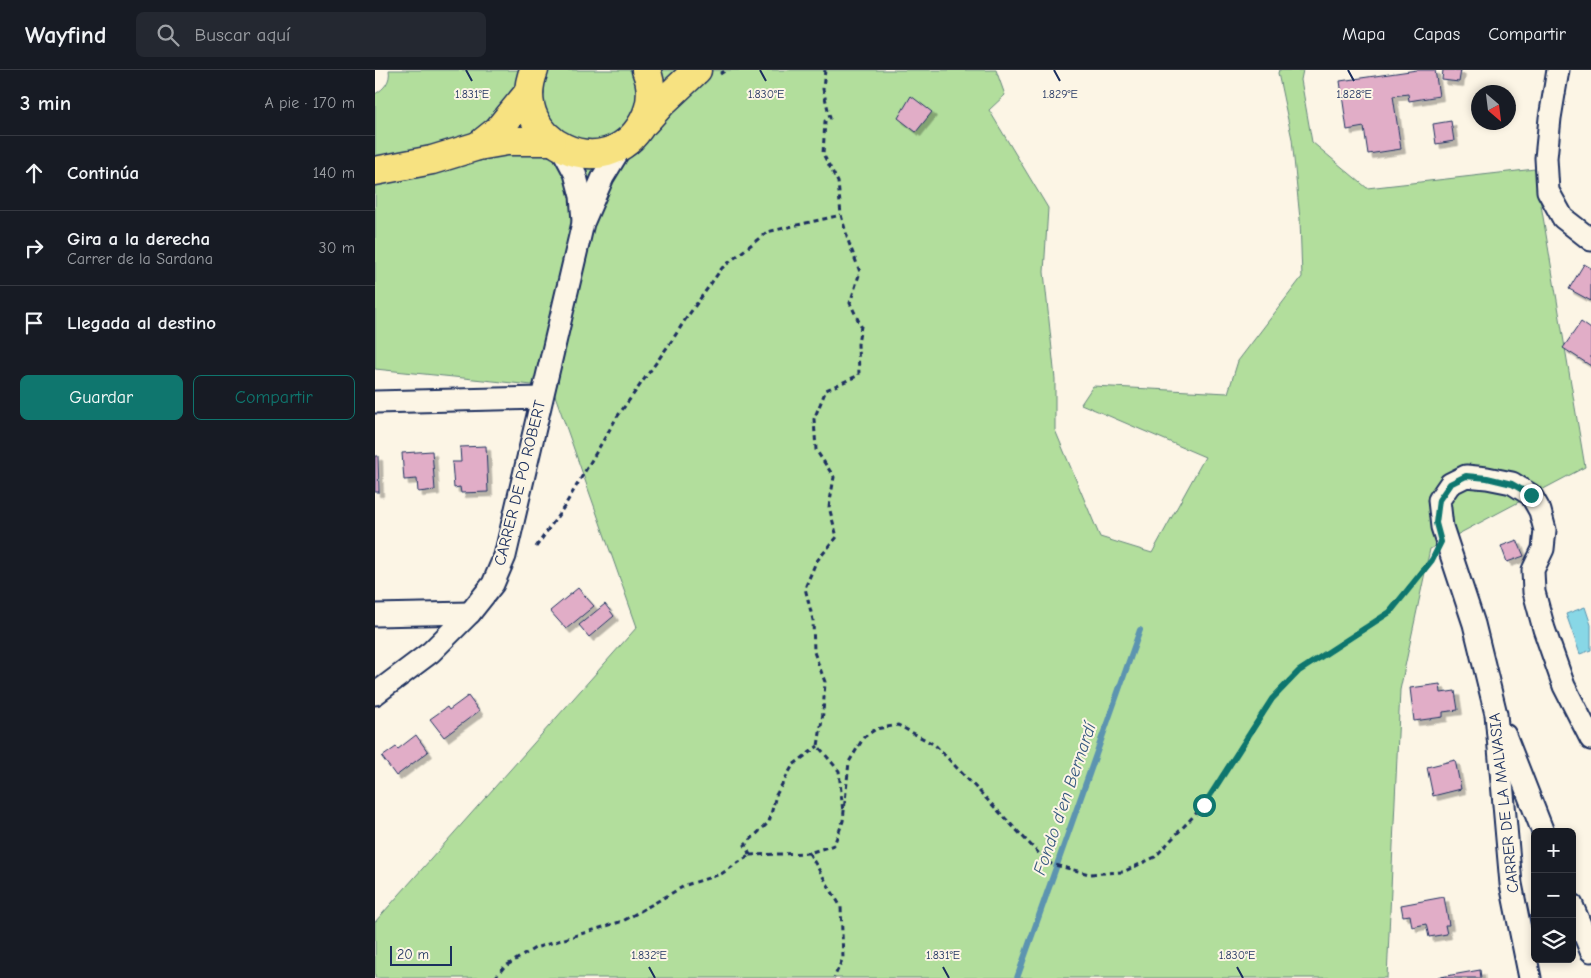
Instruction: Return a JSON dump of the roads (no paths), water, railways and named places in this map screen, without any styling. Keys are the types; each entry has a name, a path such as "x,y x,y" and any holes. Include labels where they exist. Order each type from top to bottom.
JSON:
{"main road":[{"path":"632,136 648,111 650,102 650,84 646,70"},
{"path":"375,171 432,160 478,146 507,141 556,144 576,153 593,154 609,151 632,136 663,102 697,70"},
{"path":"532,77 531,110 534,119 539,127 556,144"},
{"path":"478,146 498,130 532,77"}],"street":[{"path":"1558,70 1546,158 1548,191 1563,218 1591,240"},
{"name":"CARRER DE PO ROBERT","path":"375,694 431,652 469,613 493,584 505,556 583,223 603,176 632,136"},
{"name":"CARRER DE PO ROBERT","path":"556,144 575,173 581,196 583,223"},
{"path":"375,402 541,398"},
{"name":"CARRER DE LA MALVASIA","path":"1530,978 1511,884 1496,714 1474,624 1441,527 1439,500 1450,484 1466,476 1487,478 1512,484 1531,495 1540,511 1545,530 1543,549 1533,570 1534,592 1544,629 1564,686 1591,738"},
{"path":"375,615 469,613"},
{"path":"1496,714 1541,828"},
{"path":"1576,915 1591,951"}],"water":[{"path":"1585,607 1591,625 1591,650 1580,654 1566,614"}],"waterway":[{"name":"Fondo d'en Bernardí","path":"1017,978 1140,630"}]}
